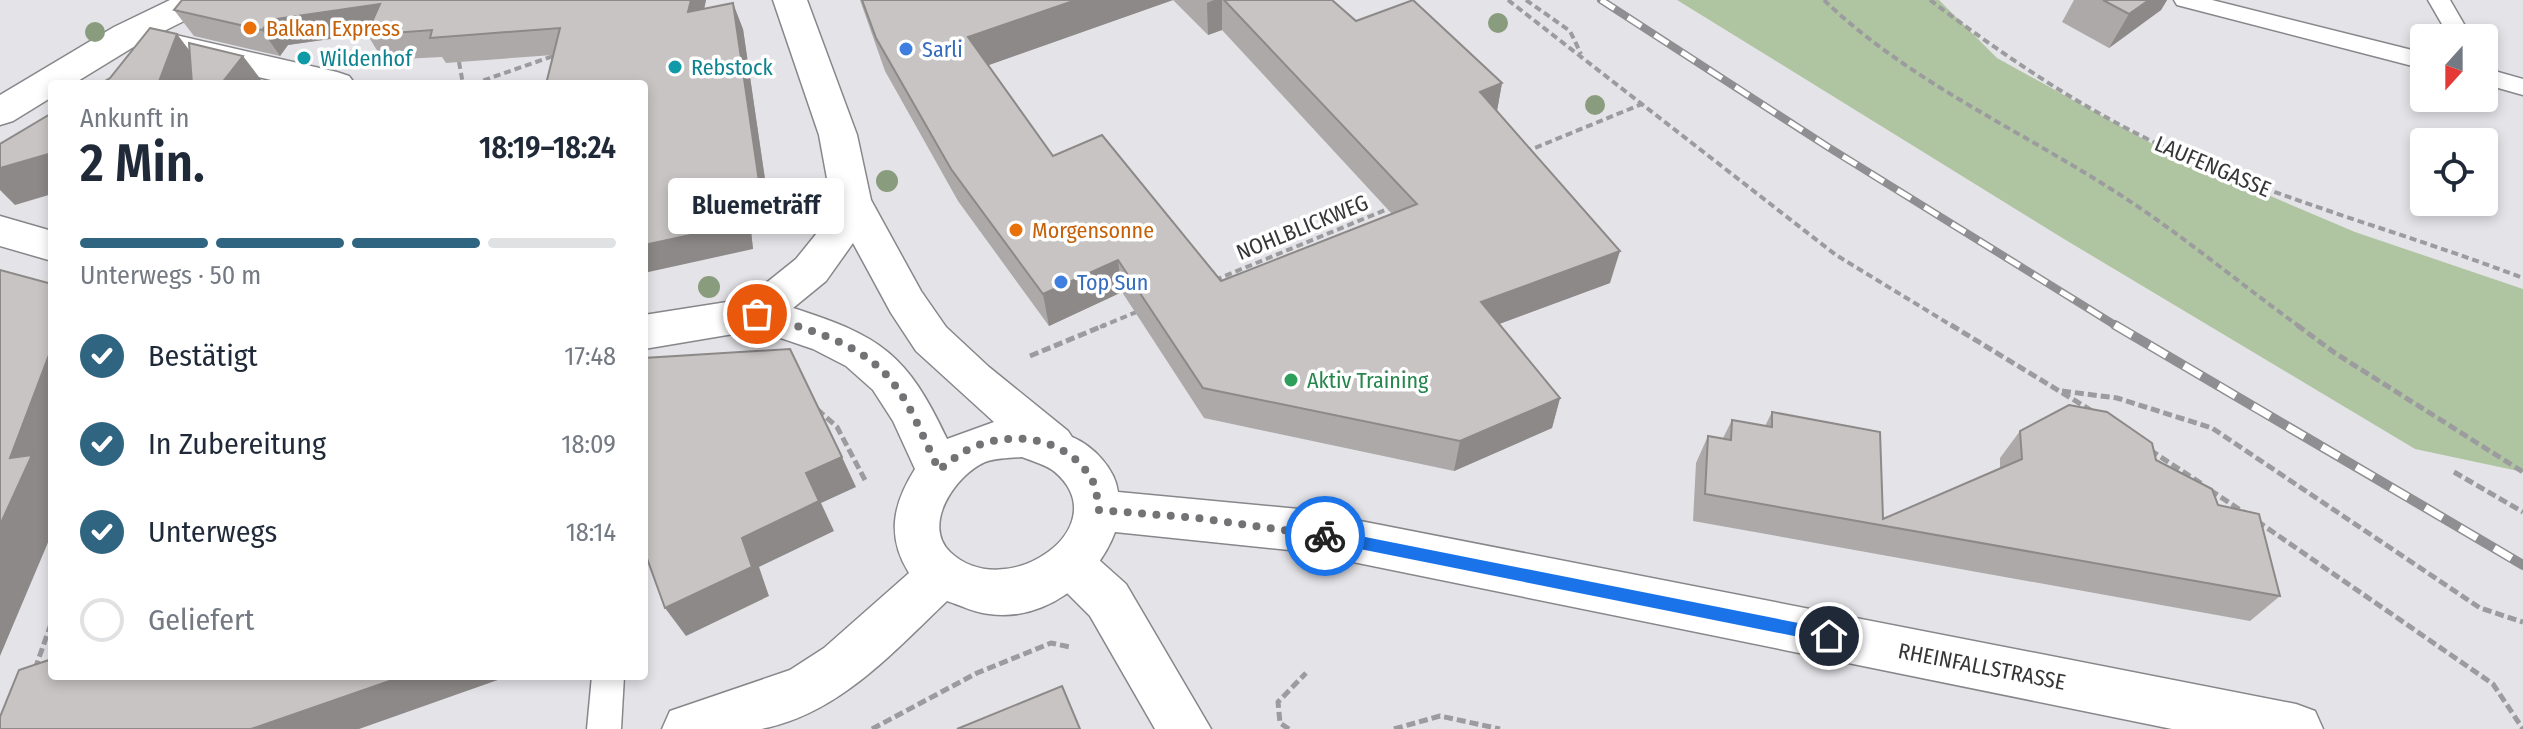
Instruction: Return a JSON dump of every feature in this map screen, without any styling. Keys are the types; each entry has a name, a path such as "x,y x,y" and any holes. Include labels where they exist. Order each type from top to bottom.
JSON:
{"street":[{"path":"53,80 127,35 198,0"},
{"path":"790,0 838,135 851,200 906,302 931,339 973,379 1052,444 1078,460 1094,482 1099,510 1091,539 1071,565 1048,582 1020,591 992,593 964,588 941,575 925,558 916,536 916,513 924,490 939,470 964,451 993,441 1024,438 1052,444"},
{"path":"127,35 320,80"},
{"path":"0,112 48,83"},
{"path":"757,314 811,270 839,233 851,200"},
{"path":"0,231 48,245"},
{"path":"648,331 757,314 826,336 860,353 889,377 939,470"},
{"name":"RHEINFALLSTRASSE","path":"1099,510 1299,530 2207,720 2296,729"},
{"path":"1071,565 1108,600 1184,729"},
{"path":"689,729 805,689 842,665 941,575"}],"lane":[{"path":"2185,0 2410,57"},
{"path":"2439,0 2454,24"},
{"path":"2498,80 2523,87"},
{"path":"604,729 608,680"}],"path":[{"path":"1508,0 1836,255 2099,416"},
{"path":"1526,0 1570,31 1582,56"},
{"path":"1824,0 1858,33 1992,119 2105,185 2335,353 2523,472"},
{"name":"LAUFENGASSE","path":"1930,0 2040,78 2162,146 2259,186 2452,249 2523,278"},
{"path":"485,80 571,50"},
{"path":"459,62 462,80"},
{"path":"1524,152 1643,103"},
{"name":"NOHLBLICKWEG","path":"1215,280 1392,207"},
{"path":"973,379 1141,310"},
{"path":"2061,391 2117,398 2212,428 2480,608 2523,622"},
{"path":"808,402 837,427 865,480"},
{"path":"2138,442 2368,595 2493,684 2523,729"},
{"path":"2454,472 2523,512"},
{"path":"32,675 48,632"},
{"path":"872,729 977,673 1051,643 1082,650"},
{"path":"1289,729 1280,723 1278,702 1306,673"},
{"path":"1394,729 1440,716 1500,729"}],"green space":[{"path":"1677,0 1939,0 1997,58 2167,152 2355,232 2523,289 2523,472 2415,449 2064,239"}],"building":[{"path":"182,0 691,0 688,12 733,3 762,202 741,206 742,224 648,244 648,80 547,80 560,28 430,38 432,30 366,35 380,4 270,20 262,30 174,10"},
{"path":"862,0 1076,0 968,37 1053,156 1102,135 1221,281 1417,204 1224,0 1332,0 1356,21 1413,0 1502,83 1480,92 1620,251 1481,302 1560,398 1460,441 1203,388 1118,260 1043,294 951,169 876,38"},
{"path":"2103,0 2149,0 2129,14"},
{"path":"150,28 177,34 160,80 107,80"},
{"path":"189,43 243,56 224,80 192,80"},
{"path":"48,115 48,154 0,168 0,144"},
{"path":"0,270 48,283 48,358 10,458 32,455 0,525"},
{"path":"790,349 842,457 806,473 819,501 742,538 752,567 665,608 648,561 648,358"},
{"path":"2069,405 2107,412 2152,443 2156,460 2212,489 2218,505 2259,514 2280,596 1705,494 1708,436 1731,440 1732,420 1772,427 1772,412 1880,432 1883,519 2022,459 2020,431"},
{"path":"48,660 48,680 392,680 251,729 0,729 0,717 19,670"},
{"path":"1062,686 1080,729 957,729"}],"railway":[{"path":"1601,0 1828,147 2118,327"},
{"path":"2115,325 2523,565"}],"way so far":[{"path":"757,314 826,336 860,353 889,377 939,470 964,451 993,441 1024,438 1052,444 1078,460 1094,482 1099,510 1198,518 1325,536"}],"place":[{"name":"Balkan Express","path":"250,28"},
{"name":"Sarli","path":"906,49"},
{"name":"Wildenhof","path":"304,58"},
{"name":"Rebstock","path":"675,67"},
{"name":"Morgensonne","path":"1016,230"},
{"name":"Top Sun","path":"1061,282"},
{"name":"Bluemeträff","path":"757,314"},
{"name":"Aktiv Training","path":"1291,380"}],"route":[{"path":"1325,536 1829,636"}]}
